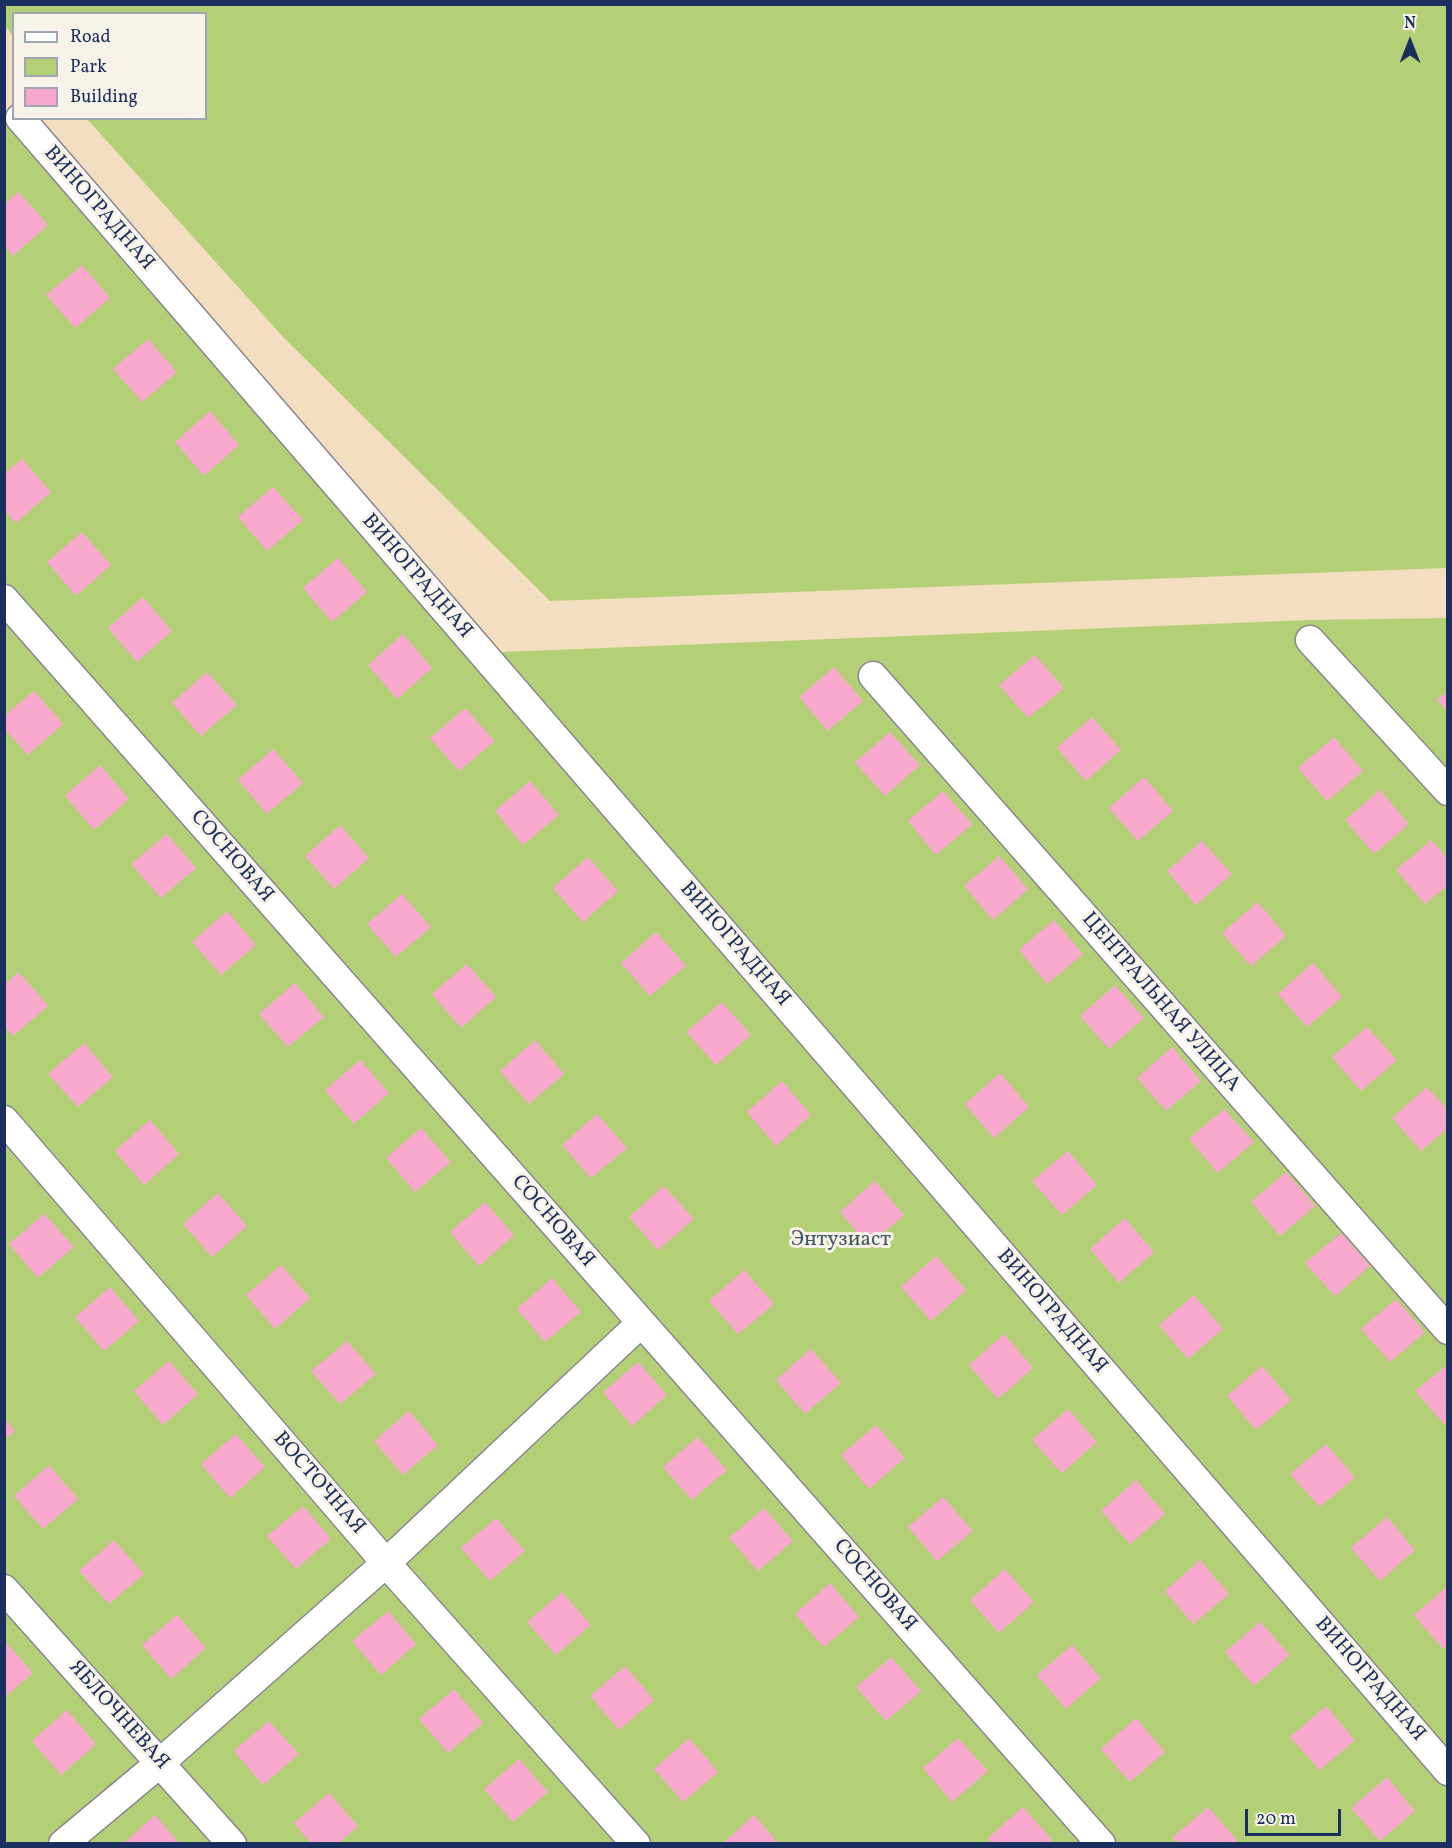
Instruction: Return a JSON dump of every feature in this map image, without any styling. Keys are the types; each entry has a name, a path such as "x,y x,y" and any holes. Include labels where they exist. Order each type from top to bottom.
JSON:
{"street":[{"name":"ВИНОГРАДНАЯ","path":"22,120 1448,1771"},
{"name":"СОСНОВАЯ","path":"4,599 1101,1844"},
{"path":"1310,640 1448,791"},
{"name":"ЦЕНТРАЛЬНАЯ УЛИЦА","path":"873,676 1448,1330"},
{"name":"ВОСТОЧНАЯ","path":"4,1120 386,1563 636,1844"},
{"path":"63,1844 160,1763 386,1563 641,1323"},
{"name":"ЯБЛОЧНЕВАЯ","path":"4,1589 232,1844"}],"green space":[{"path":"4,5 1447,5 1447,568 550,601 283,337 88,120 207,120 207,12 12,12 12,35 5,26"},
{"name":"Энтузиаст","path":"4,111 477,653 1309,620 1447,618 1447,1843 5,1843"}],"building":[{"path":"19,192 48,225 13,256 4,246 4,204"},
{"path":"82,265 110,298 75,328 46,295"},
{"path":"148,339 177,372 142,402 113,369"},
{"path":"210,411 239,445 204,476 175,442"},
{"path":"22,459 51,492 16,523 4,510 4,474"},
{"path":"273,487 303,520 267,551 238,517"},
{"path":"82,532 111,565 76,596 47,562"},
{"path":"338,558 367,592 332,622 303,588"},
{"path":"143,597 172,631 137,662 108,628"},
{"path":"403,634 432,668 397,699 368,665"},
{"path":"1035,655 1064,688 1028,718 999,685"},
{"path":"834,667 863,701 828,731 799,697"},
{"path":"207,672 237,705 201,736 172,703"},
{"path":"34,691 63,724 28,755 4,728 4,716"},
{"path":"1448,691 1448,712 1437,700"},
{"path":"465,708 495,741 459,771 430,738"},
{"path":"1092,717 1121,750 1086,781 1057,748"},
{"path":"890,732 920,765 885,796 855,762"},
{"path":"1334,737 1363,771 1327,801 1298,768"},
{"path":"273,749 303,783 267,814 238,780"},
{"path":"100,765 129,799 94,830 65,796"},
{"path":"1144,777 1173,811 1138,841 1109,808"},
{"path":"530,781 559,815 523,845 495,811"},
{"path":"1380,790 1409,824 1374,854 1345,820"},
{"path":"943,791 972,824 936,855 908,821"},
{"path":"340,825 369,858 334,889 305,856"},
{"path":"167,834 196,868 161,898 131,864"},
{"path":"1431,840 1448,859 1448,885 1425,904 1396,870"},
{"path":"1202,841 1232,874 1196,905 1167,871"},
{"path":"999,856 1028,889 993,920 964,886"},
{"path":"588,857 618,891 583,922 553,888"},
{"path":"402,894 431,927 396,957 367,924"},
{"path":"1258,902 1286,936 1251,966 1222,933"},
{"path":"227,911 256,945 221,975 192,942"},
{"path":"1054,920 1083,954 1047,984 1019,950"},
{"path":"656,932 686,966 650,996 621,963"},
{"path":"1313,963 1342,997 1307,1027 1278,994"},
{"path":"467,964 496,997 461,1028 432,994"},
{"path":"19,972 48,1006 13,1036 4,1026 4,985"},
{"path":"295,983 324,1017 288,1047 259,1014"},
{"path":"1115,985 1144,1018 1109,1049 1080,1016"},
{"path":"722,1002 751,1035 716,1065 686,1032"},
{"path":"1367,1027 1397,1060 1361,1091 1332,1057"},
{"path":"535,1040 564,1074 529,1104 500,1071"},
{"path":"84,1043 113,1077 78,1107 48,1074"},
{"path":"1172,1047 1201,1081 1166,1111 1137,1078"},
{"path":"360,1060 389,1093 354,1124 325,1090"},
{"path":"1000,1073 1029,1107 994,1138 965,1104"},
{"path":"782,1081 811,1115 776,1146 747,1112"},
{"path":"1427,1087 1448,1110 1448,1128 1421,1151 1392,1118"},
{"path":"1224,1109 1254,1142 1218,1173 1189,1139"},
{"path":"597,1114 627,1148 591,1178 562,1145"},
{"path":"150,1120 179,1154 144,1185 115,1151"},
{"path":"421,1128 451,1162 415,1192 386,1158"},
{"path":"1068,1151 1097,1185 1062,1215 1032,1181"},
{"path":"1286,1172 1315,1206 1280,1236 1251,1202"},
{"path":"875,1181 904,1215 869,1246 840,1212"},
{"path":"664,1186 694,1219 658,1250 629,1217"},
{"path":"218,1193 247,1226 212,1257 183,1224"},
{"path":"485,1202 514,1235 479,1266 450,1232"},
{"path":"44,1214 74,1247 38,1278 9,1244"},
{"path":"1125,1218 1154,1252 1119,1283 1090,1249"},
{"path":"1341,1233 1370,1266 1335,1296 1305,1263"},
{"path":"936,1256 966,1290 931,1321 901,1287"},
{"path":"281,1265 310,1298 275,1329 246,1295"},
{"path":"744,1270 774,1304 738,1334 709,1301"},
{"path":"552,1278 581,1312 545,1342 517,1309"},
{"path":"110,1287 139,1321 104,1351 75,1317"},
{"path":"1194,1295 1223,1329 1188,1359 1159,1325"},
{"path":"1396,1299 1425,1332 1390,1362 1361,1329"},
{"path":"1004,1334 1033,1368 998,1399 969,1365"},
{"path":"347,1341 376,1374 340,1404 311,1371"},
{"path":"811,1349 841,1383 805,1414 776,1380"},
{"path":"169,1361 198,1394 163,1425 134,1391"},
{"path":"638,1362 667,1395 632,1426 603,1392"},
{"path":"1448,1364 1448,1422 1445,1425 1415,1391"},
{"path":"1262,1366 1291,1400 1256,1430 1227,1396"},
{"path":"1068,1409 1097,1442 1062,1473 1032,1440"},
{"path":"409,1411 438,1445 403,1475 374,1441"},
{"path":"4,1419 15,1431 4,1439"},
{"path":"876,1425 905,1458 869,1489 841,1455"},
{"path":"236,1434 265,1467 230,1498 201,1464"},
{"path":"698,1437 727,1470 692,1500 663,1467"},
{"path":"1326,1444 1355,1477 1320,1507 1290,1474"},
{"path":"49,1465 78,1499 43,1529 14,1496"},
{"path":"1136,1480 1165,1514 1130,1544 1101,1511"},
{"path":"943,1497 973,1531 937,1561 908,1527"},
{"path":"303,1506 331,1539 296,1569 267,1536"},
{"path":"764,1508 793,1541 758,1571 729,1538"},
{"path":"1387,1517 1415,1550 1380,1581 1351,1548"},
{"path":"496,1518 525,1551 490,1581 461,1548"},
{"path":"114,1540 144,1574 109,1604 79,1571"},
{"path":"1200,1560 1229,1594 1193,1624 1165,1591"},
{"path":"1005,1569 1034,1602 999,1633 970,1600"},
{"path":"830,1583 859,1617 824,1647 795,1614"},
{"path":"1448,1586 1448,1645 1443,1649 1414,1615"},
{"path":"562,1592 591,1625 556,1655 527,1622"},
{"path":"388,1611 416,1644 381,1675 352,1641"},
{"path":"177,1615 206,1648 171,1679 142,1645"},
{"path":"1260,1622 1290,1655 1254,1686 1225,1652"},
{"path":"4,1640 33,1673 4,1698"},
{"path":"1072,1645 1101,1678 1066,1709 1037,1675"},
{"path":"891,1657 921,1691 886,1721 856,1687"},
{"path":"625,1666 654,1700 619,1730 590,1696"},
{"path":"454,1689 483,1723 448,1753 419,1719"},
{"path":"1326,1706 1355,1740 1320,1770 1290,1737"},
{"path":"67,1710 96,1744 61,1775 32,1741"},
{"path":"1136,1718 1165,1752 1130,1782 1101,1749"},
{"path":"269,1721 299,1754 263,1785 234,1751"},
{"path":"689,1738 718,1772 683,1802 654,1769"},
{"path":"958,1738 988,1771 952,1802 923,1768"},
{"path":"519,1759 548,1792 513,1822 484,1789"},
{"path":"1387,1777 1415,1811 1380,1841 1351,1808"},
{"path":"329,1793 358,1826 338,1844 312,1844 294,1823"},
{"path":"1023,1807 1052,1840 1048,1844 993,1844 988,1838"},
{"path":"1208,1807 1237,1840 1233,1844 1178,1844 1172,1838"},
{"path":"155,1815 180,1844 123,1844"},
{"path":"754,1815 779,1844 722,1844"}]}
